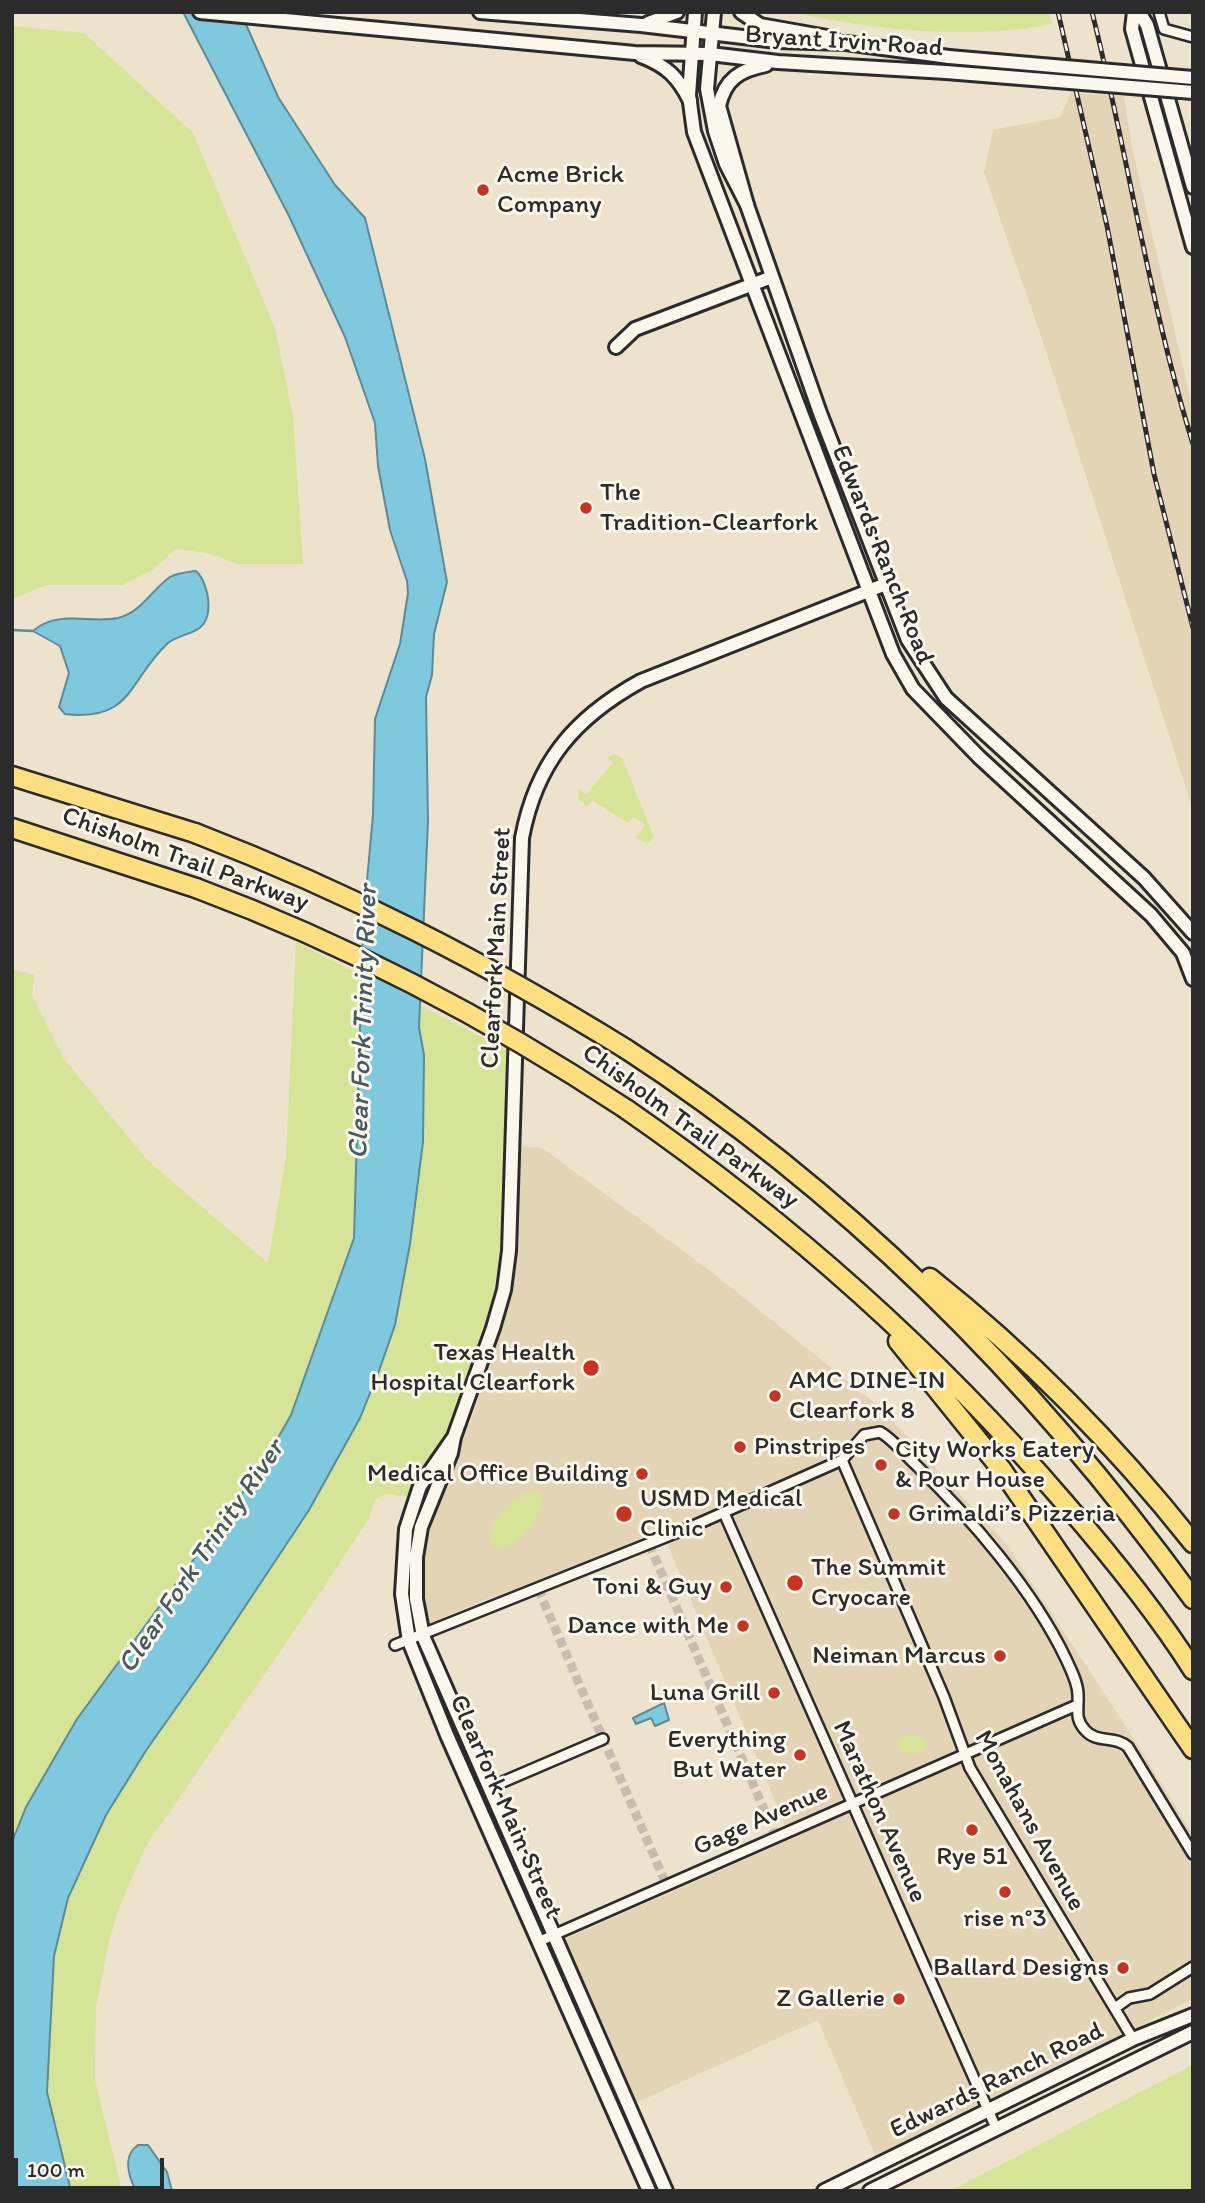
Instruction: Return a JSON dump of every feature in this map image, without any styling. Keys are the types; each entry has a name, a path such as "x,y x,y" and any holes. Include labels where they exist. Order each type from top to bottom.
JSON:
{"highway":[{"path":"12,763 95,800"},
{"name":"Chisholm Trail Parkway","path":"12,776 195,833 330,887 414,927 539,995 729,1118 805,1178 940,1302 1008,1371 1104,1481 1193,1599"},
{"name":"Chisholm Trail Parkway","path":"12,828 196,888 305,931 408,980 525,1044 626,1109 719,1174 846,1279 939,1366 1039,1473 1154,1613 1193,1670"},
{"path":"805,1178 965,1306 1017,1354 1111,1446 1193,1544"},
{"path":"846,1279 1002,1470 1193,1749"}],"street":[{"name":"Bryant Irvin Road","path":"200,12 635,53 710,54 778,62 946,72 1193,92"},
{"name":"Bryant Irvin Road","path":"480,12 641,25 810,43 846,43 949,57 1193,78"},
{"path":"641,25 677,12"},
{"name":"Edwards Ranch Road","path":"695,12 690,101 694,132 750,285 893,654 913,689 965,742 1151,915 1182,953 1193,979"},
{"name":"Edwards Ranch Road","path":"713,12 708,109 726,164 747,205 824,424 908,640 946,698 1144,878 1193,933"},
{"path":"741,12 760,25 827,36 846,43"},
{"path":"1136,12 1147,25 1193,187"},
{"path":"1136,12 1132,29 1193,247"},
{"path":"1159,12 1164,29 1193,37"},
{"path":"635,53 661,64 678,77 690,101"},
{"path":"747,205 737,163 720,117 722,94 737,74 748,68 778,62"},
{"path":"1181,145 1193,178"},
{"path":"616,347 635,330 772,277"},
{"path":"786,379 812,416 824,424"},
{"name":"Clearfork Main Street","path":"666,2191 423,1636 416,1599 416,1557 421,1527 452,1453 454,1437 474,1388 504,1290 509,1251 522,838 528,805 538,781 552,755 580,724 609,698 641,681 886,584"},
{"path":"965,742 978,727"},
{"path":"396,1645 724,1513 842,1460 864,1435 876,1431 884,1434 930,1478 1011,1573 1056,1639 1076,1683 1078,1719 1089,1734 1100,1739 1119,1740 1128,1746 1193,1854"},
{"name":"Clearfork Main Street","path":"454,1437 433,1462 419,1486 406,1529 402,1594 409,1641 447,1734 649,2191"},
{"name":"Monahans Avenue","path":"842,1460 944,1697 964,1755 1133,2039"},
{"name":"Marathon Avenue","path":"724,1513 996,2128"},
{"name":"Gage Avenue","path":"540,1941 1077,1705"},
{"path":"491,1787 603,1739"},
{"path":"1115,2008 1129,1998 1150,1994 1193,1967"},
{"path":"1148,2052 1152,2044 1173,2032 1193,2015"},
{"name":"Edwards Ranch Road","path":"824,2191 1133,2039 1193,2015"},
{"name":"Edwards Ranch Road","path":"870,2191 1193,2032"},
{"path":"1095,2078 1131,2052 1133,2039"}],"shaded area":[{"path":"1071,93 1124,96 1132,148 1193,409 1193,810 1044,345 984,172 993,130 1060,117"},
{"path":"521,1146 542,1148 708,1269 880,1407 1007,1545 1138,1745 1193,1835 1193,1999 877,2159 818,2020 635,2103 563,1940 791,1839 667,1543 669,1530 511,1594 490,1598 430,1623 425,1621 419,1576 425,1524 472,1418 513,1290"}],"green space":[{"path":"788,12 1049,12 1052,24 987,32 920,31"},
{"path":"12,26 84,33 193,133 275,328 293,416 303,564 237,564 208,553 176,549 152,570 123,585 47,585 12,599"},
{"path":"614,754 622,758 654,837 649,844 636,838 645,825 633,817 628,823 592,800 587,807 578,799 579,789 586,794 613,763 608,757"},
{"path":"296,942 507,1050 502,1226 494,1296 447,1432 425,1464 411,1497 386,1494 375,1500 369,1518 327,1583 146,1846 119,1908 109,1941 96,2008 95,2080 122,2191 12,2191 12,969 34,975 32,995 64,1059 147,1160 268,1263 286,1157"},
{"path":"537,1490 543,1495 542,1504 526,1532 509,1545 500,1548 491,1546 489,1535 501,1512 521,1495"},
{"path":"420,1657 447,1715 473,1759 518,1860 515,1862 490,1820"},
{"path":"911,1734 926,1740 926,1750 913,1755 900,1751 898,1740"},
{"path":"550,1951 578,2013 597,2042 661,2191 657,2191 648,2175"},
{"path":"1193,2064 1193,2191 950,2191 1179,2072"}],"water":[{"name":"Clear Fork Trinity River","path":"183,12 246,12 245,22 278,97 335,185 365,218 425,459 447,582 434,634 432,675 426,697 428,821 419,1027 424,1055 423,1142 410,1244 395,1325 360,1418 309,1510 147,1749 106,1815 68,1898 54,1956 47,2092 71,2191 12,2191 12,1842 26,1807 77,1719 262,1466 291,1415 354,1238 363,924 373,815 375,719 400,644 408,593 407,581 390,530 378,466 375,423 345,337 289,216"},
{"path":"196,571 201,576 207,592 207,617 203,624 168,643 117,705 87,715 65,714 59,707 69,673 60,646 33,631 43,624 63,619 118,618 134,611 170,577"},
{"path":"664,1703 669,1720 655,1726 651,1718 636,1724 633,1718"},
{"path":"138,2145 148,2145 167,2172 172,2191 136,2191 128,2160"}],"waterway":[{"path":"12,630 33,631"}],"tunnel":[{"path":"649,1544 776,1837"},
{"path":"538,1589 667,1886"}],"railway":[{"path":"1058,12 1107,226 1154,474 1193,628"},
{"path":"1092,12 1151,283 1193,444"}],"place":[{"name":"Acme Brick Company","path":"483,190"},
{"name":"The Tradition-Clearfork","path":"586,508"},
{"name":"Texas Health Hospital Clearfork","path":"591,1368"},
{"name":"AMC DINE-IN Clearfork 8","path":"775,1396"},
{"name":"Pinstripes","path":"740,1447"},
{"name":"City Works Eatery & Pour House","path":"881,1465"},
{"name":"Medical Office Building","path":"642,1474"},
{"name":"USMD Medical Clinic","path":"624,1514"},
{"name":"Grimaldi’s Pizzeria","path":"894,1514"},
{"name":"The Summit Cryocare","path":"795,1583"},
{"name":"Toni & Guy","path":"726,1587"},
{"name":"Dance with Me","path":"743,1626"},
{"name":"Neiman Marcus","path":"1000,1656"},
{"name":"Luna Grill","path":"774,1693"},
{"name":"Everything But Water","path":"800,1755"},
{"name":"Rye 51","path":"972,1830"},
{"name":"rise n°3","path":"1005,1892"},
{"name":"Ballard Designs","path":"1123,1968"},
{"name":"Z Gallerie","path":"899,1999"}]}
